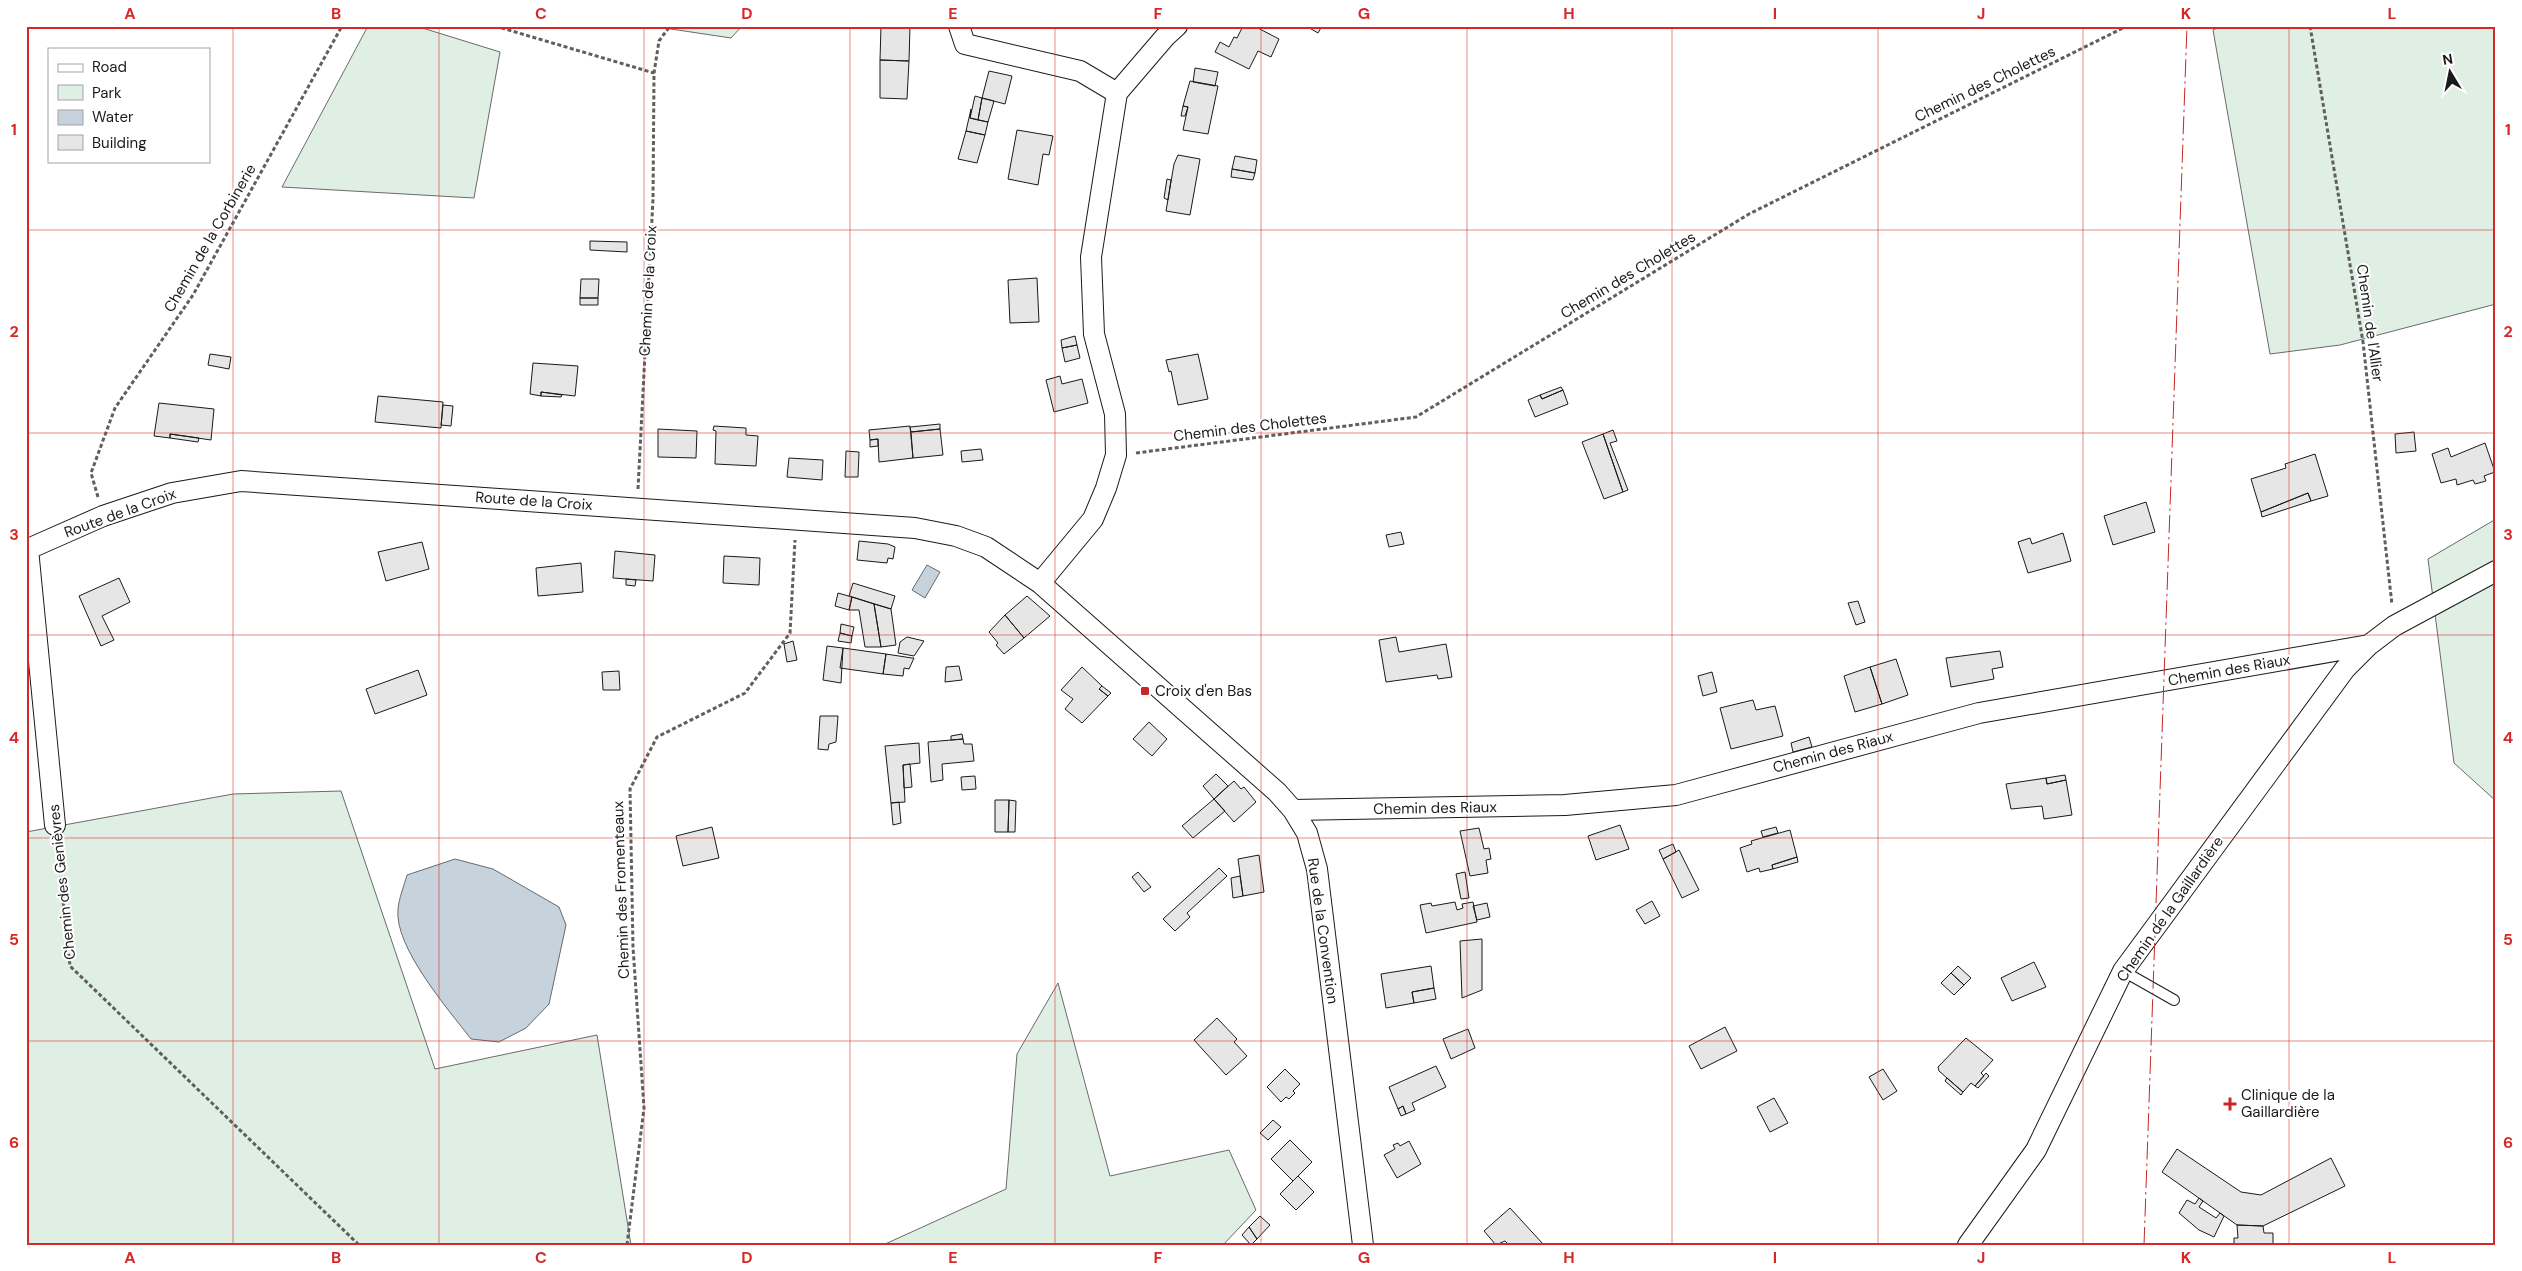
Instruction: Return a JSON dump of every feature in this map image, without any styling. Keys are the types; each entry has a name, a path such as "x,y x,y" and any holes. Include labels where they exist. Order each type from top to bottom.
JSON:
{"street":[{"path":"959,26 965,44 1080,71 1117,94"},
{"path":"1040,583 1093,519 1106,488 1116,455 1115,414 1094,334 1092,257 1117,94 1165,36 1177,26"},
{"name":"Route de la Croix","path":"27,549 103,516 172,493 241,480 915,528 956,536 986,547 1040,583"},
{"name":"Chemin des Genièvres","path":"27,549 55,825"},
{"path":"2394,626 2496,571"},
{"name":"Rue de la Convention","path":"1040,583 1266,782 1293,810 1307,833 1317,869 1363,1245"},
{"name":"Chemin de la Gaillardière","path":"1968,1245 2036,1150 2123,971 2345,669 2394,626"},
{"name":"Chemin des Riaux","path":"1293,810 1565,805 1676,795 1979,713 2369,646"}],"lane":[{"path":"2123,971 2174,1000"}],"path":[{"name":"Chemin de la Corbinerie","path":"103,516 91,473 114,408 194,295 342,26"},
{"path":"495,26 654,73"},
{"name":"Chemin de la Croix","path":"636,508 653,199 654,73 659,41 670,26"},
{"name":"Chemin des Cholettes","path":"1116,455 1416,417 1749,214 2127,26"},
{"name":"Chemin de l'Allier","path":"2310,26 2363,342 2394,626"},
{"name":"Chemin des Fromenteaux","path":"627,1245 644,1108 633,947 630,789 657,737 745,693 790,633 796,519"},
{"name":"Chemin des Genièvres","path":"55,825 70,966 359,1245"}],"green space":[{"path":"368,26 416,26 500,52 474,198 282,187"},
{"path":"651,26 742,26 731,38"},
{"path":"2222,26 2496,26 2496,304 2340,345 2270,354 2213,30"},
{"path":"2496,519 2496,801 2454,763 2428,559"},
{"path":"341,791 435,1069 597,1035 631,1245 26,1245 26,832 233,794"},
{"path":"1058,983 1110,1176 1229,1150 1256,1210 1223,1245 883,1245 1006,1189 1017,1054"}],"water":[{"path":"927,565 940,572 925,598 912,590"},
{"path":"455,859 493,869 559,907 566,925 549,1004 526,1028 499,1042 471,1039 424,977 404,941 399,924 398,909 400,896 407,875"}],"building":[{"path":"881,26 910,26 909,61 880,60"},
{"path":"1243,26 1254,26 1279,39 1271,57 1258,51 1249,69 1215,52 1220,42 1229,47 1234,37 1237,38"},
{"path":"1306,26 1322,26 1318,33"},
{"path":"880,60 909,61 907,99 880,98"},
{"path":"1195,68 1218,72 1215,86 1193,82"},
{"path":"989,71 1012,76 1005,104 982,98"},
{"path":"1190,81 1218,86 1208,134 1183,130 1188,107 1183,106"},
{"path":"975,96 982,98 978,120 970,118"},
{"path":"982,98 994,101 988,122 978,120"},
{"path":"1183,106 1188,107 1185,116 1181,116"},
{"path":"971,109 970,118 988,122 985,135 966,131"},
{"path":"1017,130 1053,136 1049,155 1043,154 1038,185 1008,179"},
{"path":"966,131 985,135 977,163 958,159"},
{"path":"1178,155 1200,159 1190,215 1166,211 1174,164"},
{"path":"1235,156 1257,160 1255,173 1232,169"},
{"path":"1232,169 1255,173 1253,180 1231,177"},
{"path":"1167,179 1171,180 1168,200 1164,198"},
{"path":"590,241 627,242 627,252 590,250"},
{"path":"1037,278 1039,322 1010,323 1008,280"},
{"path":"581,279 599,279 598,298 580,298"},
{"path":"580,298 598,298 598,305 580,305"},
{"path":"1075,336 1077,345 1062,348 1061,340"},
{"path":"1077,345 1080,358 1065,362 1062,348"},
{"path":"210,354 231,357 229,369 208,365"},
{"path":"1198,354 1208,399 1178,405 1171,371 1169,372 1166,360"},
{"path":"533,363 578,366 575,396 541,392 541,396 530,394"},
{"path":"1060,376 1062,384 1082,379 1088,403 1054,412 1046,380"},
{"path":"1561,387 1563,390 1542,399 1540,395"},
{"path":"1563,390 1568,404 1535,417 1528,400 1540,395 1542,399"},
{"path":"541,392 562,395 561,397 541,396"},
{"path":"378,396 443,402 441,428 375,422"},
{"path":"159,403 214,409 211,440 170,434 170,438 154,436"},
{"path":"443,405 453,406 451,426 441,425"},
{"path":"940,424 940,429 911,432 910,427"},
{"path":"714,426 746,428 746,435 758,436 756,466 715,464 716,431 713,430"},
{"path":"910,426 913,458 879,462 878,439 870,440 869,430"},
{"path":"658,429 697,431 696,458 658,457"},
{"path":"940,429 943,455 913,458 911,432"},
{"path":"1613,430 1617,441 1610,443 1628,490 1623,492 1603,434"},
{"path":"2414,432 2416,451 2396,453 2395,434"},
{"path":"170,434 199,438 198,442 170,438"},
{"path":"1603,434 1623,492 1604,499 1582,442"},
{"path":"878,439 878,446 870,447 870,440"},
{"path":"2485,443 2495,472 2484,476 2486,481 2475,484 2473,480 2457,485 2456,479 2441,483 2432,454 2448,448 2451,457"},
{"path":"981,449 983,460 962,462 961,451"},
{"path":"846,451 859,452 858,477 845,477"},
{"path":"2315,454 2328,496 2311,501 2308,493 2261,512 2251,479 2286,468 2285,464"},
{"path":"789,458 823,460 822,480 787,477"},
{"path":"2308,493 2311,501 2262,517 2261,512"},
{"path":"2146,502 2155,532 2113,545 2104,516"},
{"path":"1401,532 1404,544 1389,547 1386,535"},
{"path":"2063,533 2071,561 2028,573 2018,542 2030,538 2032,544"},
{"path":"859,541 888,544 895,547 893,559 888,558 887,563 857,560"},
{"path":"422,542 429,569 386,581 378,552"},
{"path":"615,551 655,555 653,581 613,578"},
{"path":"724,556 760,558 759,585 723,583"},
{"path":"581,563 583,592 538,596 536,568"},
{"path":"119,578 130,602 102,616 114,640 101,646 79,596"},
{"path":"626,579 636,580 635,586 626,585"},
{"path":"853,583 895,596 891,609 849,596"},
{"path":"838,593 852,597 849,610 835,606"},
{"path":"1027,596 1050,616 1024,638 1005,615"},
{"path":"852,597 874,604 881,647 865,647 859,610 849,610"},
{"path":"1858,601 1865,622 1856,625 1848,603"},
{"path":"874,604 891,609 896,645 881,647"},
{"path":"1005,615 1024,638 1004,654 996,645 998,643 989,632"},
{"path":"841,624 854,627 852,636 840,633"},
{"path":"840,633 852,636 851,643 838,641"},
{"path":"907,637 924,641 914,656 898,653 900,642"},
{"path":"1396,637 1399,652 1446,644 1452,677 1438,679 1437,675 1386,682 1379,640"},
{"path":"793,641 797,660 787,662 784,644"},
{"path":"827,646 843,648 841,683 823,680"},
{"path":"843,648 886,654 883,674 840,668"},
{"path":"2000,651 2003,667 1992,669 1994,679 1951,687 1946,658"},
{"path":"886,654 914,658 909,669 904,668 903,676 883,674"},
{"path":"1896,659 1908,695 1882,704 1870,667"},
{"path":"959,666 962,680 945,682 946,667"},
{"path":"1082,667 1102,686 1099,689 1108,696 1082,723 1065,709 1073,699 1061,690"},
{"path":"1870,667 1882,704 1855,712 1844,676"},
{"path":"418,670 427,695 375,714 366,689"},
{"path":"619,671 620,690 603,690 602,672"},
{"path":"1712,672 1717,692 1703,696 1698,676"},
{"path":"1102,686 1111,693 1108,696 1099,689"},
{"path":"1753,700 1756,710 1775,706 1783,736 1731,749 1720,708"},
{"path":"820,716 838,716 836,742 829,744 828,750 818,749"},
{"path":"1149,722 1167,739 1152,756 1133,739"},
{"path":"962,734 963,739 951,740 951,736"},
{"path":"1809,737 1812,747 1793,752 1791,743"},
{"path":"963,739 964,744 972,744 974,761 942,764 943,780 931,782 928,742"},
{"path":"919,743 920,763 903,765 905,802 891,803 885,746"},
{"path":"910,764 912,787 904,788 903,765"},
{"path":"1216,774 1228,786 1214,799 1203,786"},
{"path":"2065,775 2066,780 2047,784 2046,778"},
{"path":"975,776 976,789 962,790 961,777"},
{"path":"2046,778 2047,784 2066,780 2072,815 2044,819 2042,806 2011,809 2006,784"},
{"path":"1234,781 1241,789 1244,787 1256,802 1234,822 1214,799"},
{"path":"1214,799 1225,811 1193,838 1182,826"},
{"path":"995,800 1009,800 1008,832 995,832"},
{"path":"1009,800 1016,801 1015,832 1008,832"},
{"path":"899,802 901,823 893,825 891,803"},
{"path":"1620,825 1629,849 1596,860 1588,836"},
{"path":"712,827 719,858 683,866 676,836"},
{"path":"1776,827 1778,833 1763,837 1761,831"},
{"path":"1479,828 1484,849 1489,848 1491,859 1486,860 1488,873 1470,876 1460,831"},
{"path":"1790,830 1797,857 1772,865 1773,869 1760,872 1759,868 1747,872 1740,848 1752,844 1751,841"},
{"path":"1673,844 1676,852 1663,859 1659,850"},
{"path":"1679,850 1699,890 1682,898 1663,859"},
{"path":"1259,855 1264,892 1243,896 1238,859"},
{"path":"1797,857 1798,862 1773,869 1772,865"},
{"path":"1219,868 1227,876 1187,913 1190,917 1175,931 1163,919"},
{"path":"1138,872 1151,887 1144,892 1132,877"},
{"path":"1465,872 1469,898 1461,899 1456,874"},
{"path":"1240,876 1243,896 1233,898 1231,878"},
{"path":"1652,901 1660,916 1645,924 1636,910"},
{"path":"1455,902 1457,910 1463,908 1462,904 1473,902 1477,922 1426,933 1420,905 1431,903 1432,906"},
{"path":"1487,903 1490,917 1477,920 1473,906"},
{"path":"1482,939 1482,990 1462,998 1460,941"},
{"path":"2034,962 2046,987 2012,1001 2001,978"},
{"path":"1431,966 1434,988 1412,992 1414,1003 1386,1008 1381,974"},
{"path":"1958,966 1971,978 1964,985 1951,973"},
{"path":"1951,973 1964,985 1954,995 1941,983"},
{"path":"1434,988 1436,999 1414,1003 1412,992"},
{"path":"1217,1018 1237,1039 1234,1042 1247,1056 1226,1075 1194,1040"},
{"path":"1725,1027 1737,1051 1701,1069 1689,1046"},
{"path":"1468,1029 1475,1048 1451,1059 1443,1039"},
{"path":"1966,1038 1993,1060 1981,1073 1984,1076 1975,1086 1971,1083 1963,1092 1939,1071 1938,1067"},
{"path":"1436,1066 1446,1087 1412,1103 1415,1110 1406,1114 1403,1106 1398,1109 1389,1087"},
{"path":"1285,1069 1300,1084 1293,1091 1295,1093 1289,1099 1286,1097 1281,1102 1267,1087"},
{"path":"1883,1069 1897,1091 1883,1100 1869,1077"},
{"path":"1986,1073 1989,1076 1978,1088 1975,1086"},
{"path":"1947,1078 1963,1092 1961,1095 1945,1081"},
{"path":"1774,1098 1788,1123 1770,1132 1757,1107"},
{"path":"1403,1106 1406,1114 1401,1116 1398,1109"},
{"path":"1273,1120 1281,1127 1268,1140 1260,1133"},
{"path":"1290,1140 1312,1162 1293,1181 1271,1159"},
{"path":"1409,1141 1421,1164 1397,1178 1384,1155 1395,1149 1393,1145 1398,1143 1400,1146"},
{"path":"2177,1149 2241,1192 2261,1195 2331,1158 2345,1186 2263,1226 2237,1225 2162,1172"},
{"path":"1298,1176 1314,1192 1296,1210 1280,1194"},
{"path":"2199,1198 2203,1201 2199,1207 2216,1218 2220,1213 2224,1216 2214,1237 2199,1230 2179,1213 2187,1200 2195,1204"},
{"path":"1510,1208 1542,1245 1509,1245 1505,1241 1496,1245 1484,1231"},
{"path":"1260,1216 1270,1225 1257,1239 1249,1227"},
{"path":"2237,1225 2263,1226 2264,1233 2273,1233 2273,1245 2234,1245 2234,1238 2238,1238"},
{"path":"1249,1227 1257,1239 1251,1245 1242,1235"}],"power":[{"path":"2144,1245 2187,26"}],"place":[{"name":"Croix d'en Bas","path":"1145,691"},
{"name":"Clinique de la Gaillardière","path":"2230,1104"}]}
